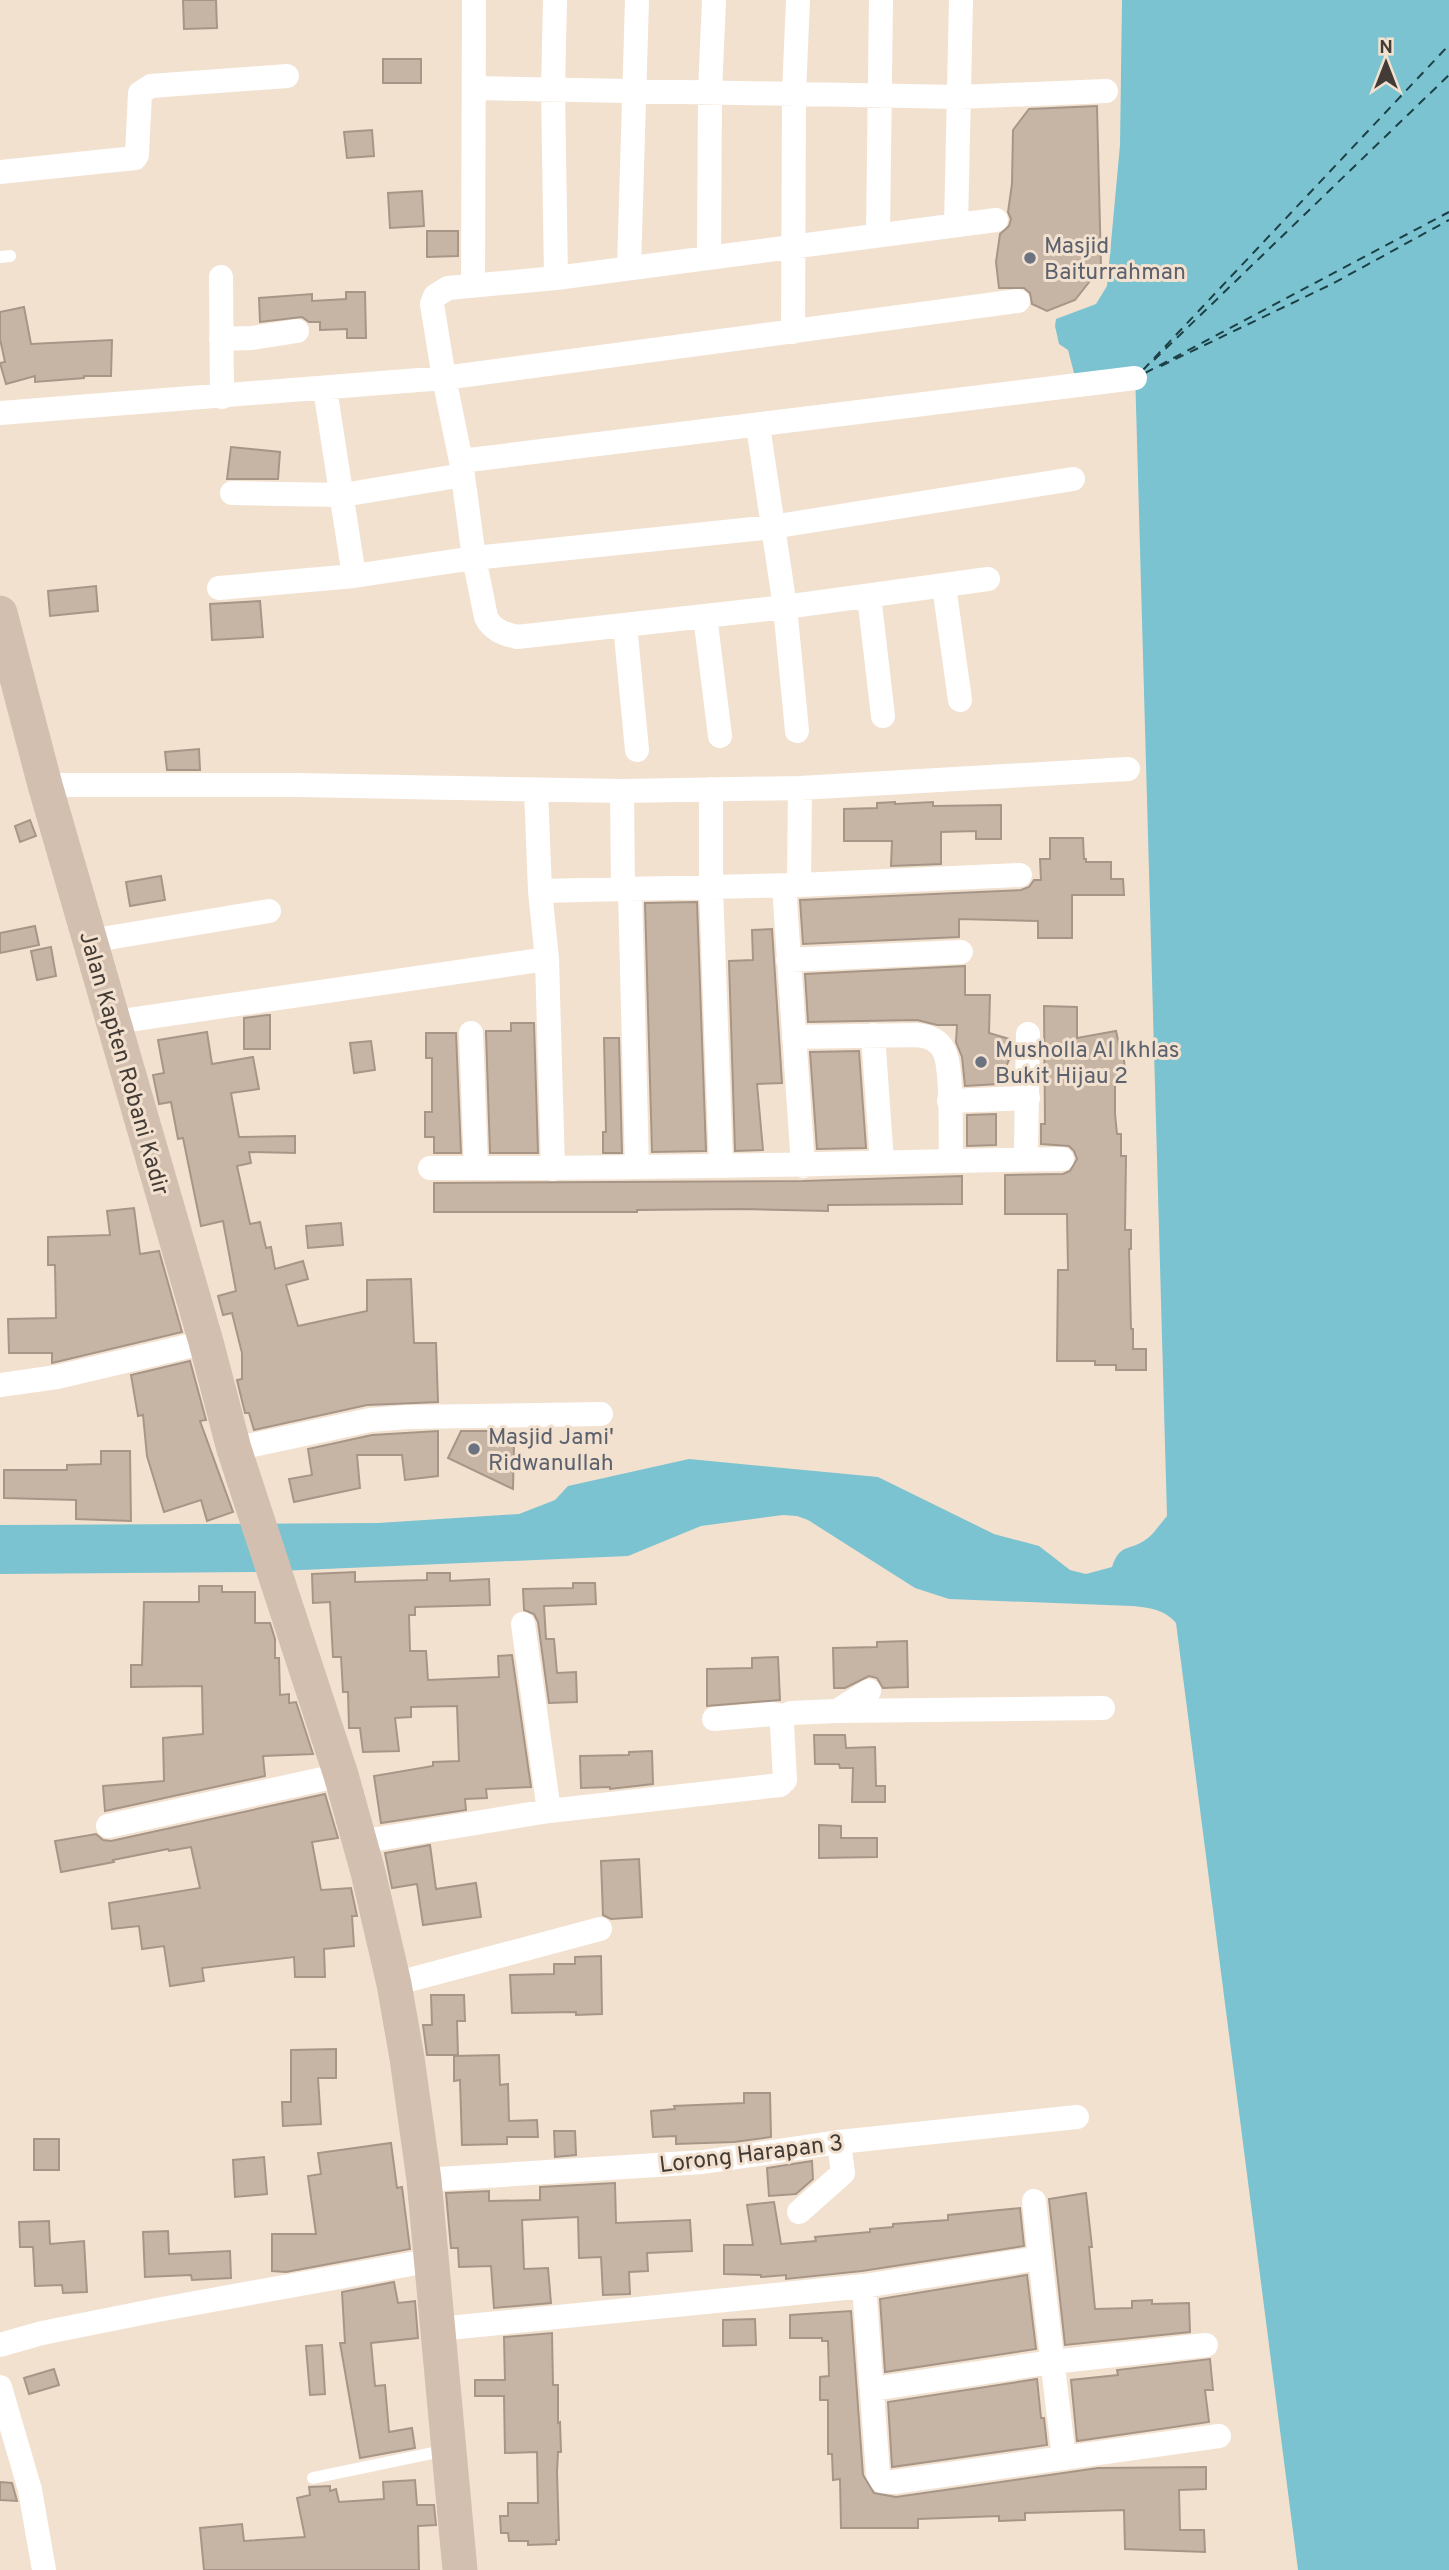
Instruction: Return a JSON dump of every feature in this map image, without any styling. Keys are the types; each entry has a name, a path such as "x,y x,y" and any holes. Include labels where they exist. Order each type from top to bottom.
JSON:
{"main road":[{"name":"Jalan Kapten Robani Kadir","path":"0,613 9,678 45,785 114,1021 234,1449 341,1775 394,1984 424,2180 460,2570"}],"street":[{"path":"473,285 474,0"},
{"path":"555,0 555,278"},
{"path":"629,268 637,0"},
{"path":"709,258 710,92 714,0"},
{"path":"793,332 794,93 799,0"},
{"path":"878,234 881,0"},
{"path":"956,225 961,0"},
{"path":"0,172 135,158 141,93 151,86 287,76"},
{"path":"474,88 958,97 1106,91"},
{"path":"988,579 785,607 517,637 499,631 490,625 486,617 432,304 435,296 448,288 555,278 996,220"},
{"path":"221,277 222,397"},
{"path":"0,413 444,378 1018,301"},
{"path":"221,340 297,331"},
{"path":"232,493 343,495 462,468 758,426 1135,378"},
{"path":"325,389 354,576"},
{"path":"758,426 785,607 797,731"},
{"path":"219,587 354,576 474,558 772,527 1073,479"},
{"path":"944,586 960,700"},
{"path":"869,596 883,716"},
{"path":"705,616 720,736"},
{"path":"625,625 637,750"},
{"path":"45,785 297,785 622,792 800,788 1128,769"},
{"path":"800,788 788,961 803,1166"},
{"path":"711,789 711,888 721,1166"},
{"path":"536,790 540,891 547,959 553,1169"},
{"path":"622,792 638,1167"},
{"path":"540,891 792,886 1020,875"},
{"path":"90,941 268,911"},
{"path":"788,961 961,952"},
{"path":"114,1021 547,959"},
{"path":"471,1033 476,1168"},
{"path":"1026,1149 1028,1034"},
{"path":"873,1035 882,1162"},
{"path":"794,1037 928,1036 941,1046 947,1060 951,1161"},
{"path":"949,1101 1028,1098"},
{"path":"430,1168 803,1166 1062,1159"},
{"path":"0,1385 57,1377 206,1342"},
{"path":"234,1449 370,1420 601,1414"},
{"path":"523,1624 549,1811"},
{"path":"837,1711 869,1691"},
{"path":"714,1719 837,1711 1103,1708"},
{"path":"359,1842 549,1811 780,1785 785,1780 782,1725 784,1716"},
{"path":"108,1826 341,1775"},
{"path":"394,1984 600,1929"},
{"name":"Lorong Harapan 3","path":"424,2180 703,2162 839,2142 1077,2117"},
{"path":"799,2212 842,2173 839,2142"},
{"path":"1034,2201 1063,2458"},
{"path":"439,2329 864,2286 1041,2258"},
{"path":"0,2345 42,2333 158,2309 433,2260"},
{"path":"864,2286 878,2474 882,2481 894,2482 1219,2436"},
{"path":"873,2389 1052,2362 1206,2345"},
{"path":"0,2387 30,2490 44,2570"}],"lane":[{"path":"313,2477 448,2450"}],"water":[{"path":"1122,0 1449,0 1449,2570 1298,2570 1176,1623 1167,1615 1132,1606 949,1599 915,1588 808,1520 783,1515 701,1526 628,1556 255,1572 0,1574 0,1525 378,1523 519,1514 555,1500 568,1486 689,1459 878,1477 994,1534 1039,1546 1070,1570 1086,1574 1112,1567 1118,1554 1148,1538 1167,1516 1135,370 1081,375 1074,373 1068,350 1059,344 1055,326 1056,319 1096,304 1107,286 1120,145"}],"building":[{"path":"183,0 216,0 217,28 184,29"},
{"path":"383,59 421,59 421,83 383,83"},
{"path":"1097,106 1101,267 1075,300 1047,311 1032,304 1030,293 1024,288 999,288 996,262 1000,234 1009,226 1011,219 1008,212 1012,184 1013,130 1029,109"},
{"path":"372,130 374,156 347,158 344,132"},
{"path":"422,191 424,226 390,228 388,193"},
{"path":"427,231 458,231 458,256 427,257"},
{"path":"346,292 365,292 366,338 347,338 347,329 320,330 320,322 309,322 302,317 260,322 259,298 312,294 312,301 346,299"},
{"path":"24,307 31,344 112,340 111,376 84,376 35,382 35,376 6,384 0,363 5,362 0,339 0,312"},
{"path":"231,447 280,452 278,479 227,479"},
{"path":"96,586 98,611 50,616 48,591"},
{"path":"260,601 263,637 212,640 210,604"},
{"path":"199,749 200,770 167,770 165,752"},
{"path":"933,802 933,806 1001,805 1001,839 976,839 976,831 941,832 941,864 891,866 892,841 844,841 844,809 877,808 877,803"},
{"path":"30,820 36,836 20,842 15,826"},
{"path":"1050,838 1083,838 1086,862 1111,862 1111,879 1123,879 1124,895 1072,895 1072,938 1038,938 1038,921 959,919 959,937 803,944 800,900 1021,890 1029,887 1034,880 1041,880 1040,859 1050,859"},
{"path":"161,876 165,900 130,906 126,882"},
{"path":"697,902 706,1151 652,1152 645,903"},
{"path":"35,926 39,945 0,953 0,933"},
{"path":"772,929 782,1083 757,1084 763,1150 735,1151 729,961 753,960 752,930"},
{"path":"51,947 56,976 37,980 31,951"},
{"path":"965,966 965,995 990,995 989,1033 1013,1040 1013,1050 999,1084 965,1086 962,1057 956,1042 957,1025 937,1025 917,1020 808,1022 805,974"},
{"path":"1044,1006 1077,1007 1077,1038 1116,1031 1121,1054 1123,1053 1126,1076 1115,1078 1115,1114 1117,1134 1121,1134 1121,1156 1126,1156 1125,1230 1131,1230 1129,1249 1133,1349 1146,1349 1146,1370 1116,1370 1116,1365 1095,1365 1095,1361 1057,1361 1058,1270 1068,1270 1067,1214 1005,1214 1005,1175 1063,1174 1070,1171 1077,1159 1069,1146 1041,1144 1041,1124 1045,1124"},
{"path":"270,1015 270,1049 244,1049 244,1018"},
{"path":"511,1023 534,1023 538,1153 490,1153 486,1031 511,1031"},
{"path":"207,1032 212,1064 253,1057 259,1089 231,1093 239,1137 295,1136 295,1153 249,1152 251,1163 237,1166 250,1224 260,1222 266,1248 271,1247 275,1269 303,1261 308,1279 286,1285 298,1326 367,1311 367,1280 411,1279 414,1343 436,1343 438,1402 367,1405 254,1430 249,1413 245,1413 237,1380 242,1379 242,1353 232,1313 223,1315 218,1296 236,1291 223,1221 201,1226 183,1138 178,1139 171,1102 159,1104 153,1075 164,1073 158,1040"},
{"path":"426,1033 456,1033 461,1153 434,1153 434,1137 425,1137 425,1112 432,1112 432,1058 426,1058"},
{"path":"604,1038 619,1038 622,1153 603,1153 603,1132 606,1132"},
{"path":"371,1041 375,1070 354,1073 350,1043"},
{"path":"859,1051 866,1148 817,1149 810,1052"},
{"path":"996,1114 996,1145 967,1146 967,1115"},
{"path":"962,1176 962,1204 828,1205 828,1211 743,1209 434,1212 434,1183 803,1181"},
{"path":"134,1208 140,1254 159,1251 182,1332 52,1363 52,1353 9,1353 8,1319 56,1318 55,1265 48,1265 48,1237 110,1235 107,1211"},
{"path":"341,1223 343,1245 308,1248 306,1226"},
{"path":"190,1361 206,1420 200,1421 233,1512 207,1521 201,1500 164,1512 147,1456 143,1415 138,1416 131,1375"},
{"path":"438,1431 438,1476 405,1480 402,1455 357,1455 360,1488 294,1502 289,1479 312,1475 308,1449 372,1435"},
{"path":"461,1431 488,1431 514,1443 513,1489 448,1458"},
{"path":"101,1451 130,1451 131,1521 76,1519 76,1500 4,1498 4,1470 67,1470 67,1465 101,1464"},
{"path":"355,1572 355,1582 427,1580 427,1573 450,1573 450,1581 489,1579 490,1605 415,1607 415,1615 409,1615 410,1651 426,1651 428,1680 499,1677 498,1656 512,1655 531,1787 486,1789 487,1798 465,1799 466,1810 381,1823 374,1776 433,1766 433,1762 459,1761 457,1706 411,1707 411,1717 395,1718 399,1751 363,1752 360,1728 349,1728 348,1692 343,1692 341,1657 333,1657 330,1602 313,1603 312,1574"},
{"path":"573,1583 595,1583 596,1604 544,1606 546,1639 554,1639 557,1673 576,1672 577,1702 549,1703 538,1622 534,1614 524,1610 523,1589 573,1588"},
{"path":"199,1586 222,1586 222,1592 255,1592 255,1623 270,1623 275,1639 275,1658 279,1658 280,1695 289,1694 289,1703 296,1702 313,1754 263,1756 265,1776 105,1811 103,1786 164,1781 163,1738 203,1734 202,1686 131,1687 131,1665 142,1665 144,1602 199,1602"},
{"path":"907,1641 908,1687 883,1688 877,1678 869,1676 845,1688 834,1688 833,1648 877,1647 877,1642"},
{"path":"778,1657 780,1700 707,1706 707,1669 752,1668 752,1658"},
{"path":"814,1735 845,1735 846,1748 875,1747 876,1786 885,1786 885,1802 852,1802 853,1768 840,1768 839,1764 815,1764"},
{"path":"652,1751 653,1784 610,1789 581,1788 580,1756 629,1755 629,1752"},
{"path":"325,1794 338,1838 312,1842 321,1890 351,1888 357,1916 352,1916 354,1946 324,1949 325,1977 295,1977 294,1957 202,1968 204,1981 170,1986 164,1946 142,1949 139,1926 112,1929 109,1903 200,1888 191,1847 168,1849 61,1872 55,1841 96,1834 103,1840 111,1841"},
{"path":"819,1825 841,1826 841,1838 877,1838 877,1857 819,1858"},
{"path":"430,1845 436,1889 476,1883 481,1917 423,1925 417,1884 392,1888 385,1853"},
{"path":"639,1859 642,1917 611,1919 603,1915 601,1861"},
{"path":"601,1956 602,2014 512,2013 510,1975 554,1974 554,1964 575,1964 575,1957"},
{"path":"431,1995 464,1995 465,2021 457,2021 458,2055 427,2055 423,2025 432,2025"},
{"path":"336,2049 336,2078 318,2078 321,2124 283,2126 282,2102 291,2102 291,2050"},
{"path":"499,2055 500,2085 508,2084 509,2121 537,2120 538,2137 507,2137 507,2144 462,2145 460,2080 454,2081 454,2056"},
{"path":"744,2093 770,2093 771,2137 734,2142 676,2144 676,2136 653,2137 651,2111 675,2109 674,2106 744,2103"},
{"path":"554,2131 575,2131 576,2155 555,2157"},
{"path":"34,2139 59,2139 59,2170 34,2170"},
{"path":"391,2143 397,2188 402,2187 410,2249 286,2272 272,2271 272,2234 316,2234 308,2176 321,2174 318,2153"},
{"path":"264,2157 267,2194 235,2197 233,2160"},
{"path":"812,2161 813,2179 796,2194 769,2196 767,2168"},
{"path":"615,2183 616,2223 690,2220 692,2251 647,2253 648,2271 629,2272 630,2294 603,2295 601,2257 579,2258 578,2217 522,2220 524,2269 548,2268 551,2303 494,2308 491,2266 459,2267 458,2248 451,2248 446,2193 489,2191 489,2201 540,2200 540,2187"},
{"path":"1086,2193 1095,2309 1132,2308 1132,2301 1152,2300 1152,2304 1189,2303 1190,2332 1065,2345 1049,2199"},
{"path":"774,2202 781,2244 816,2241 815,2237 870,2232 870,2229 893,2227 893,2224 948,2220 948,2215 1020,2208 1024,2246 862,2271 786,2279 786,2275 761,2277 724,2274 724,2245 753,2245 747,2205"},
{"path":"49,2221 50,2244 84,2241 87,2292 63,2293 62,2285 35,2286 33,2247 20,2247 19,2222"},
{"path":"168,2231 169,2254 230,2251 231,2278 192,2280 191,2275 145,2277 143,2232"},
{"path":"1027,2275 1036,2349 885,2372 880,2299"},
{"path":"394,2282 398,2303 415,2301 418,2338 371,2343 375,2386 385,2385 389,2432 412,2428 415,2448 360,2458 340,2343 345,2343 342,2292"},
{"path":"851,2311 863,2475 874,2493 896,2497 1098,2468 1206,2467 1206,2489 1179,2490 1180,2530 1204,2530 1205,2552 1125,2549 1124,2510 1025,2513 1025,2520 999,2521 999,2516 918,2519 918,2528 841,2528 840,2479 833,2480 832,2454 828,2454 828,2400 820,2400 820,2377 829,2376 828,2341 822,2341 822,2338 790,2338 790,2315"},
{"path":"755,2319 756,2345 723,2346 723,2320"},
{"path":"552,2333 553,2385 558,2385 558,2423 560,2422 561,2452 558,2452 557,2472 559,2540 556,2540 556,2544 528,2545 528,2541 509,2541 508,2533 501,2533 500,2516 508,2516 508,2503 538,2503 537,2452 505,2453 504,2396 475,2396 475,2380 505,2380 504,2337"},
{"path":"322,2345 325,2394 310,2395 306,2346"},
{"path":"1210,2359 1213,2390 1205,2390 1209,2422 1077,2441 1071,2380 1118,2375 1117,2370"},
{"path":"54,2369 59,2385 29,2394 24,2378"},
{"path":"1037,2379 1047,2445 892,2467 888,2402"},
{"path":"415,2480 417,2505 434,2505 436,2525 418,2526 419,2570 204,2570 200,2528 242,2524 244,2541 305,2537 297,2498 310,2495 309,2487 330,2486 330,2491 336,2489 339,2502 384,2499 383,2482"},
{"path":"0,2482 12,2483 17,2501 0,2500"}],"ferry route":[{"path":"1143,370 1449,45"},
{"path":"1154,360 1449,75"},
{"path":"1145,373 1449,212"},
{"path":"1161,366 1332,284 1449,220"}],"place":[{"name":"Masjid Baiturrahman","path":"1030,258"},
{"name":"Musholla Al Ikhlas Bukit Hijau 2","path":"981,1062"},
{"name":"Masjid Jami' Ridwanullah","path":"474,1449"}]}
